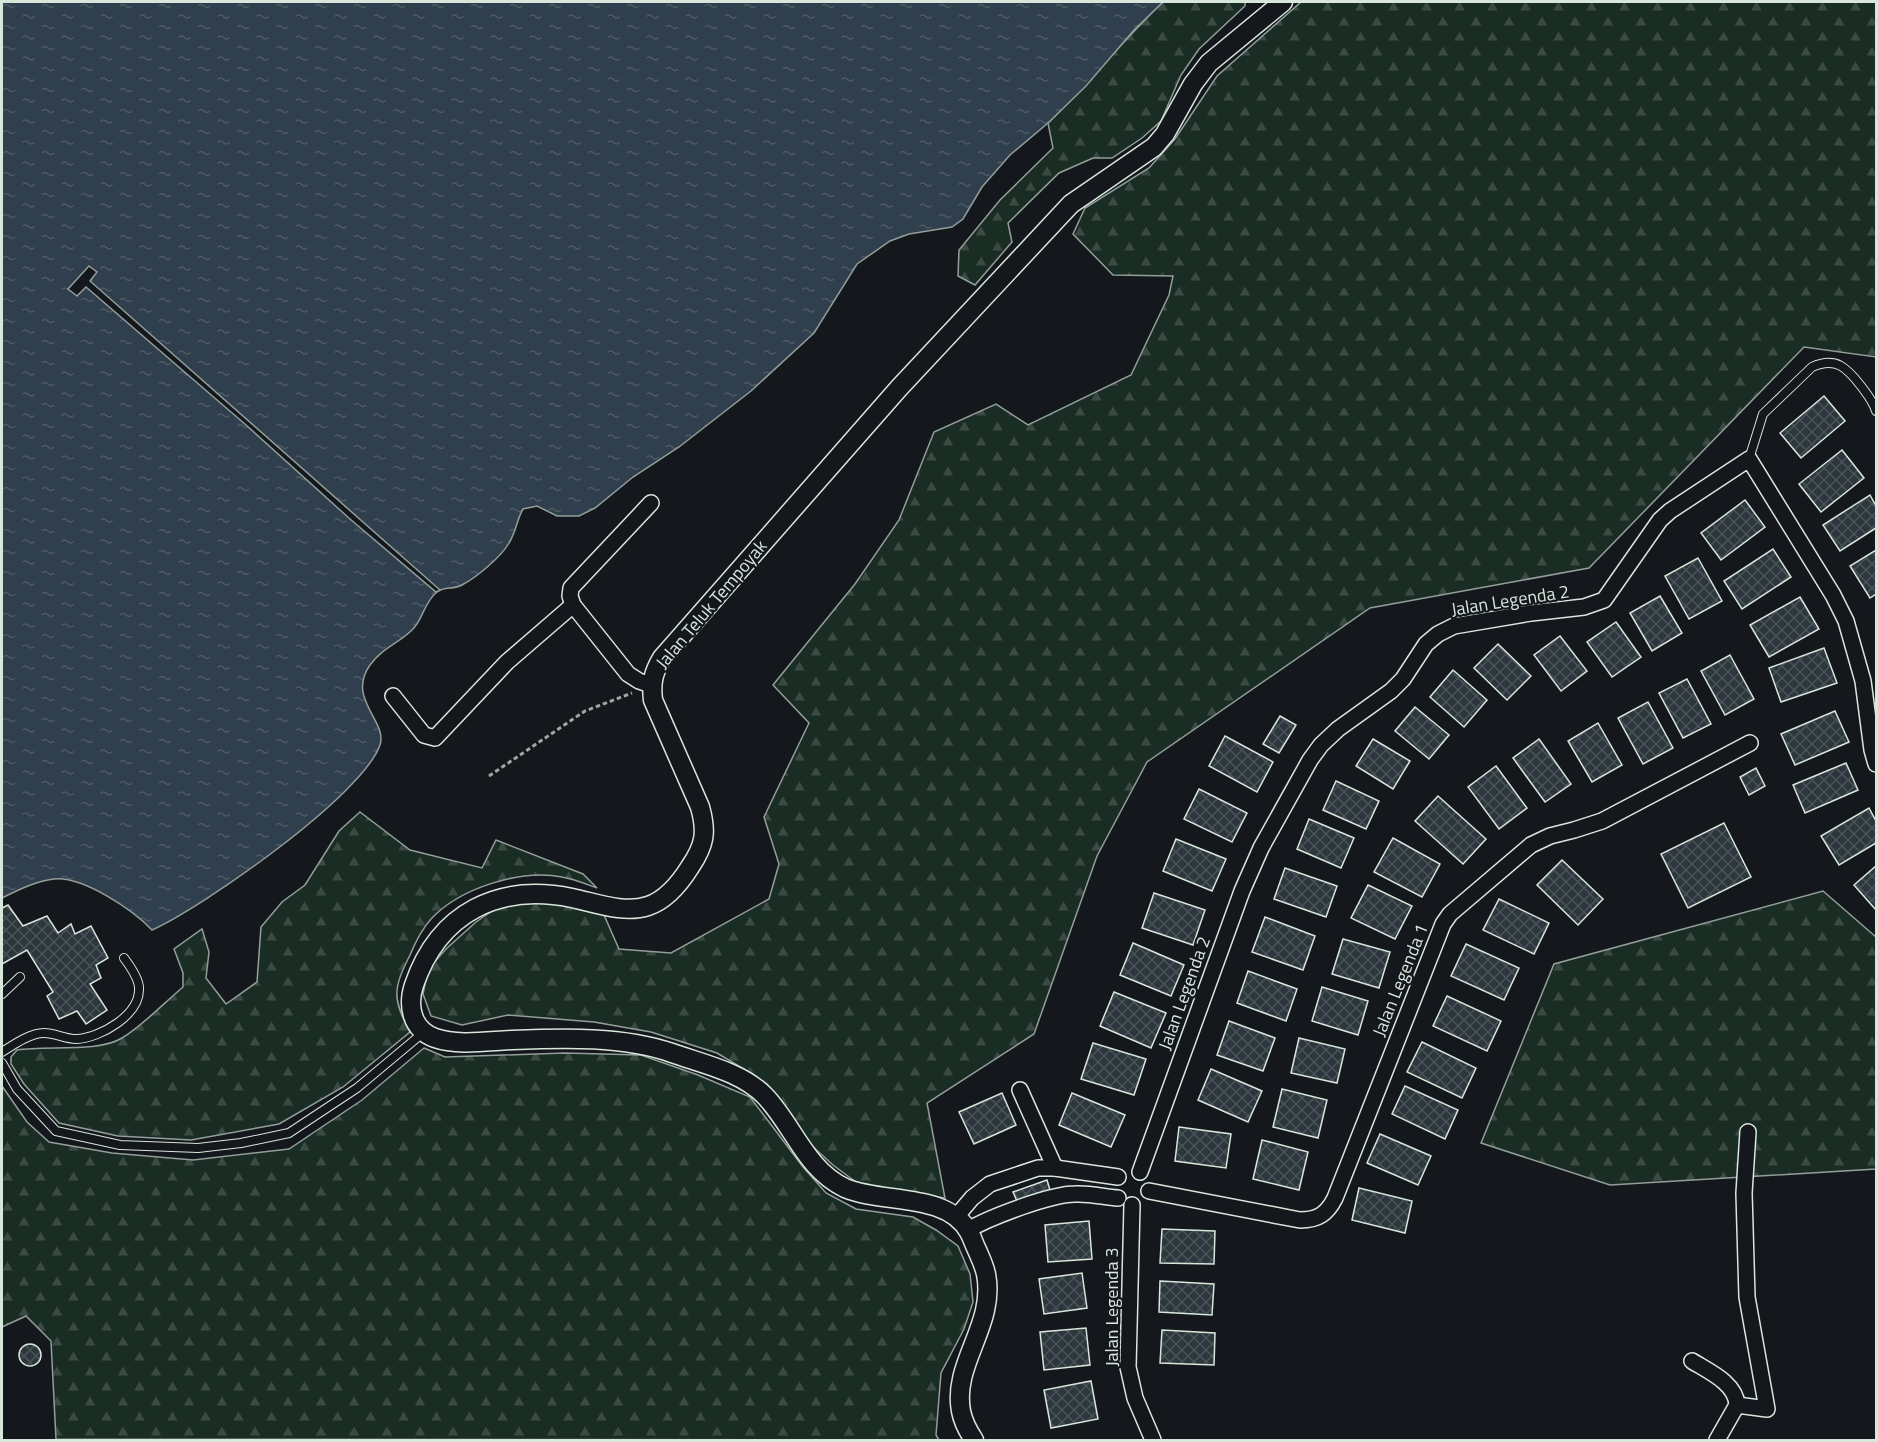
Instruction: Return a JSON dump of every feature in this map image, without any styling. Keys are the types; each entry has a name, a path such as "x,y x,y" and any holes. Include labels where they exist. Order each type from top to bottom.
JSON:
{"street":[{"name":"Jalan Teluk Tempoyak","path":"424,1032 417,1026 412,1014 412,989 418,973 442,935 458,918 476,907 498,898 542,893 600,905 639,908 651,905 666,896 685,876 698,856 705,834 700,807 653,700 651,685 654,672 662,658 899,388 1071,204 1154,147 1166,134 1193,84 1209,63 1283,2"},
{"path":"1749,459 1833,595 1846,621 1863,681 1876,764"},
{"name":"Jalan Legenda 2","path":"1140,1172 1242,891 1261,848 1321,745 1338,729 1403,679 1426,644 1438,634 1454,626 1584,607 1604,600 1660,520 1749,459"},
{"path":"651,503 571,588 570,596 573,605 628,674 651,685"},
{"path":"393,696 424,735 435,738 507,662 573,605"},
{"name":"Jalan Legenda 1","path":"1149,1191 1300,1220 1311,1220 1322,1216 1335,1198 1443,924 1450,914 1531,845 1550,836 1602,821 1750,743"},
{"path":"424,1032 436,1038 451,1041 566,1038 629,1044 670,1052 751,1084 766,1097 807,1155 826,1175 844,1188 886,1198 922,1203 941,1209 962,1224 985,1270 989,1294 985,1316 962,1378 960,1394 961,1411 974,1440"},
{"path":"1020,1090 1055,1168"},
{"path":"1737,1405 1767,1408 1747,1297 1744,1193 1748,1132"},
{"path":"962,1224 972,1198 990,1184 1038,1167 1118,1178"},
{"path":"962,1224 983,1221 1055,1197 1076,1194 1125,1202 1140,1203 1149,1191 1146,1177 1140,1172 1132,1170 1124,1172 1118,1178 1114,1188 1125,1202"},
{"name":"Jalan Legenda 3","path":"1125,1202 1128,1367 1135,1398 1153,1440"},
{"path":"1692,1360 1735,1392 1737,1405 1717,1440"}],"lane":[{"path":"1749,459 1763,414 1812,367 1822,363 1833,363 1851,373 1873,402 1876,411"},
{"path":"2,1052 34,1035 44,1033 76,1039 97,1035 117,1025 136,1001 139,987 132,969 124,958"},
{"path":"2,994 20,977"},
{"path":"2,1063 16,1089 56,1131 120,1145 198,1148 242,1143 289,1133 357,1088 424,1032"}],"path":[{"path":"489,776 585,711 651,685"}],"green space":[{"path":"1163,2 1245,2 1245,6 1199,49 1181,75 1161,121 1142,138 1112,158 1093,158 1059,173 1008,223 1012,242 975,285 958,276 959,250 1000,200 1053,148 1048,123"},
{"path":"1301,2 1876,2 1876,357 1804,347 1589,568 1370,608 1147,762 1097,856 1034,1034 927,1103 945,1198 860,1185 811,1145 791,1114 771,1091 749,1072 717,1053 651,1032 594,1022 508,1015 462,1025 431,1016 423,994 428,969 476,922 495,909 547,902 604,915 619,949 671,953 769,899 779,864 764,817 809,723 773,685 855,584 899,520 934,432 996,404 1028,425 1131,375 1169,295 1173,276 1113,275 1073,234 1085,208 1149,168 1175,139 1217,76"},
{"path":"360,812 410,850 482,868 496,840 583,874 597,888 562,877 528,876 492,883 458,898 443,908 431,919 416,941 400,977 398,1002 410,1032 343,1087 279,1124 191,1140 118,1136 59,1123 24,1084 11,1064 11,1057 17,1050 100,1046 122,1038 183,987 183,973 174,949 202,929 209,952 206,978 226,1004 257,982 261,927 282,902 305,885 339,831"},
{"path":"1823,891 1876,937 1876,1169 1610,1185 1481,1143 1554,964"},
{"path":"424,1048 445,1057 565,1053 641,1055 698,1075 750,1097 803,1167 826,1193 856,1209 913,1217 958,1246 970,1274 973,1302 964,1329 941,1373 936,1435 939,1440 56,1439 51,1341 26,1316 2,1327 2,1086 27,1122 49,1142 112,1153 193,1160 289,1149 362,1100"}],"water":[{"path":"2,2 1163,2 1134,30 1086,86 1048,123 1010,155 982,187 963,219 952,227 909,234 890,241 857,264 814,333 751,391 679,447 633,477 595,508 579,516 557,516 537,506 523,509 511,539 495,560 462,585 437,592 412,630 379,655 370,665 364,677 363,688 365,699 381,736 380,745 367,767 344,792 278,848 207,899 152,930 133,913 107,896 79,883 66,880 54,879 41,882 2,898"}],"pier":[{"path":"89,266 97,272 90,281 440,590 436,592 350,519 246,425 86,287 77,296 68,289"}],"building":[{"path":"1824,396 1845,421 1801,458 1780,433"},
{"path":"1842,450 1864,478 1821,512 1799,484"},
{"path":"1870,495 1876,506 1876,528 1840,551 1823,525"},
{"path":"1745,500 1765,527 1721,560 1701,533"},
{"path":"1773,549 1791,577 1742,609 1724,581"},
{"path":"1876,550 1876,594 1870,598 1850,566"},
{"path":"1698,558 1722,601 1689,619 1665,576"},
{"path":"1660,596 1682,633 1652,651 1630,613"},
{"path":"1800,597 1819,629 1769,657 1750,625"},
{"path":"1616,622 1641,657 1612,677 1587,642"},
{"path":"1560,636 1587,671 1561,691 1534,655"},
{"path":"1498,644 1531,676 1507,700 1474,668"},
{"path":"1824,648 1837,683 1781,702 1769,668"},
{"path":"1730,655 1754,699 1725,715 1701,671"},
{"path":"1453,670 1487,700 1464,727 1430,697"},
{"path":"1687,679 1711,724 1683,738 1659,693"},
{"path":"1648,702 1673,748 1643,764 1618,718"},
{"path":"1415,707 1449,735 1429,759 1395,731"},
{"path":"1835,711 1849,742 1795,765 1781,734"},
{"path":"1280,716 1296,725 1279,753 1263,744"},
{"path":"1598,723 1622,765 1592,782 1568,741"},
{"path":"1225,736 1273,762 1257,792 1209,766"},
{"path":"1373,739 1410,761 1393,789 1356,766"},
{"path":"1539,739 1571,784 1545,802 1513,758"},
{"path":"1846,763 1858,790 1805,813 1793,785"},
{"path":"1496,766 1527,808 1499,829 1468,787"},
{"path":"1756,768 1765,786 1749,795 1740,777"},
{"path":"1336,781 1379,801 1366,829 1323,810"},
{"path":"1199,789 1247,813 1232,842 1184,819"},
{"path":"1438,796 1486,839 1463,864 1415,821"},
{"path":"1869,808 1876,821 1876,843 1839,865 1821,836"},
{"path":"1309,819 1354,838 1341,868 1297,849"},
{"path":"1724,823 1751,877 1688,908 1661,854"},
{"path":"1393,838 1440,864 1422,897 1374,872"},
{"path":"1176,839 1226,859 1212,891 1163,871"},
{"path":"1562,860 1603,899 1578,925 1537,885"},
{"path":"1876,866 1876,910 1854,885"},
{"path":"1285,868 1337,886 1326,917 1274,899"},
{"path":"1368,885 1412,906 1395,939 1351,918"},
{"path":"1154,893 1205,910 1193,945 1142,928"},
{"path":"1499,899 1549,923 1534,954 1483,930"},
{"path":"8,905 23,926 47,916 58,933 71,924 75,934 91,926 108,958 96,965 101,978 90,984 107,1010 86,1024 77,1011 59,1019 47,996 53,992 27,950 2,964 2,908"},
{"path":"1265,917 1315,936 1303,970 1252,952"},
{"path":"1343,939 1390,952 1379,988 1332,974"},
{"path":"1133,943 1184,965 1171,996 1120,975"},
{"path":"1466,944 1519,968 1504,1000 1451,976"},
{"path":"1248,971 1297,989 1286,1021 1237,1003"},
{"path":"1322,987 1368,1001 1358,1035 1312,1021"},
{"path":"1114,992 1166,1013 1151,1048 1100,1026"},
{"path":"1447,996 1501,1021 1487,1051 1433,1026"},
{"path":"1229,1021 1275,1038 1263,1071 1217,1055"},
{"path":"1299,1038 1345,1049 1337,1083 1291,1073"},
{"path":"1422,1042 1476,1068 1462,1098 1407,1072"},
{"path":"1093,1043 1146,1059 1134,1095 1081,1079"},
{"path":"1211,1069 1262,1091 1248,1122 1198,1100"},
{"path":"1405,1086 1458,1110 1445,1139 1392,1114"},
{"path":"1282,1089 1327,1100 1318,1138 1273,1127"},
{"path":"1002,1093 1016,1125 974,1144 959,1112"},
{"path":"1072,1093 1125,1115 1111,1147 1059,1125"},
{"path":"1179,1127 1231,1134 1226,1168 1175,1161"},
{"path":"1380,1134 1431,1156 1418,1185 1367,1163"},
{"path":"1262,1140 1308,1152 1299,1190 1253,1179"},
{"path":"1047,1180 1050,1190 1017,1201 1013,1192"},
{"path":"1359,1188 1412,1201 1405,1233 1352,1220"},
{"path":"1089,1221 1092,1259 1048,1262 1045,1225"},
{"path":"1162,1229 1215,1231 1214,1264 1160,1263"},
{"path":"1082,1273 1087,1308 1044,1314 1039,1279"},
{"path":"1160,1281 1214,1284 1212,1315 1159,1312"},
{"path":"1086,1328 1090,1365 1044,1370 1040,1332"},
{"path":"1162,1330 1215,1333 1214,1365 1160,1363"},
{"path":"30,1344 38,1347 41,1355 38,1363 30,1366 22,1363 19,1355 22,1347"},
{"path":"1091,1381 1098,1419 1051,1428 1044,1390"}]}
